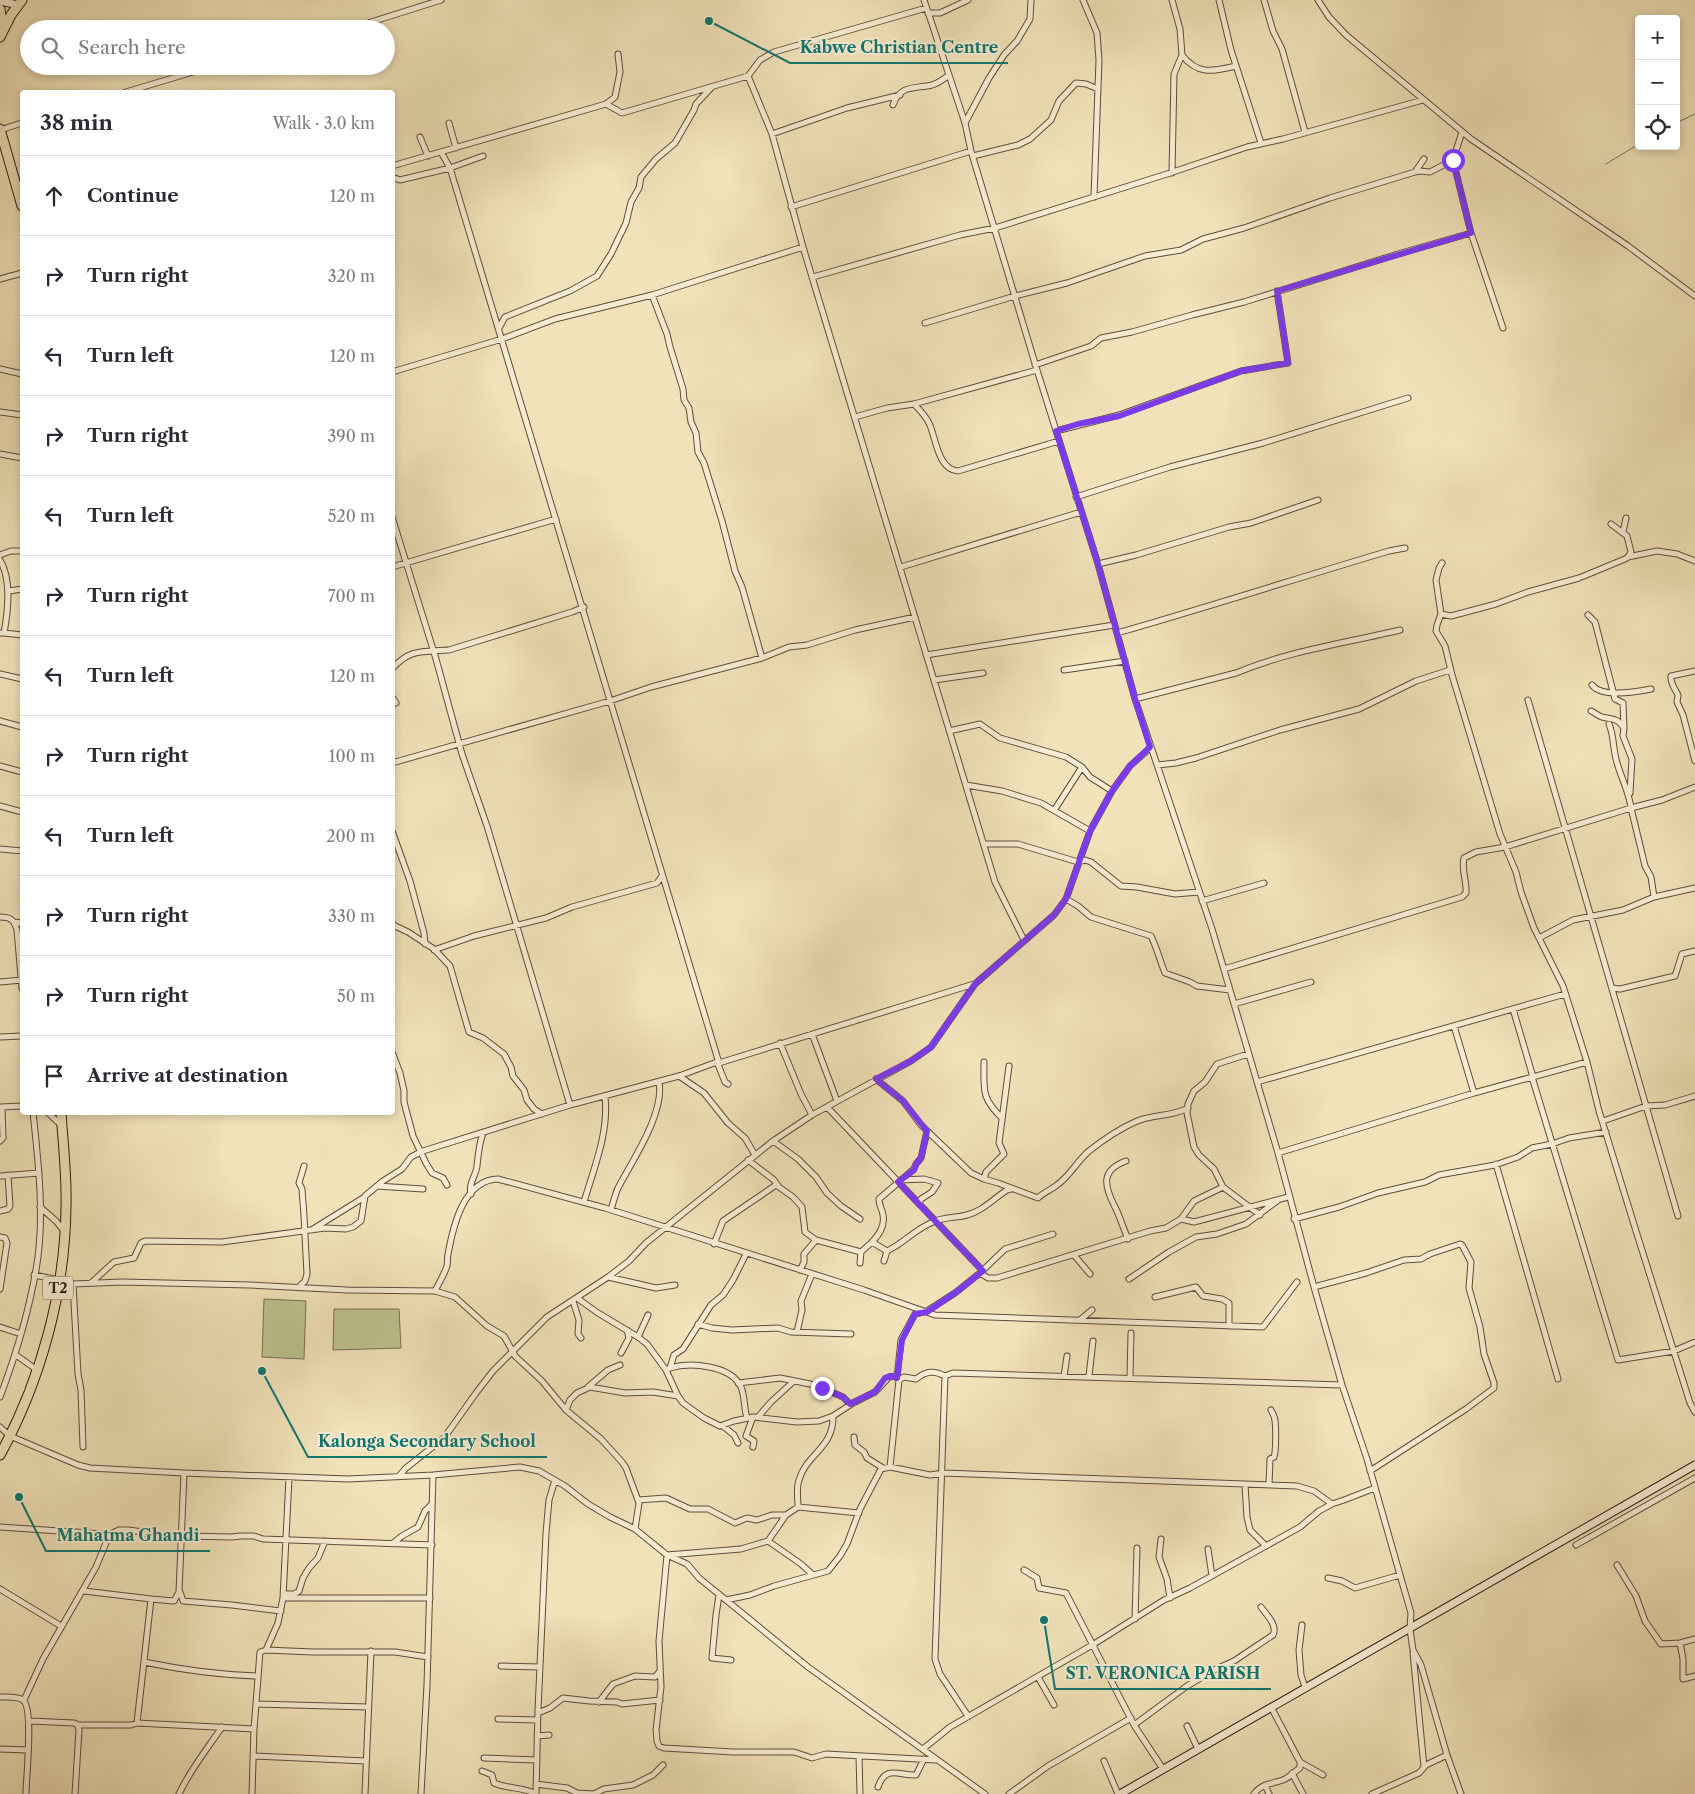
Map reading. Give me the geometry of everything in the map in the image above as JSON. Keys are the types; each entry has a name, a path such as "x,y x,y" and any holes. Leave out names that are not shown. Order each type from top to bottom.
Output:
{"highway":[{"path":"2,33 20,3"},
{"path":"0,9 2,33"},
{"path":"0,130 20,199"},
{"name":"T2","path":"0,1455 10,1436 37,1370 48,1336 63,1256 66,1187 61,1115"}],"street":[{"path":"0,0 20,3"},
{"path":"378,20 441,0"},
{"path":"924,0 965,123 972,153 1036,368 1098,564 1135,699 1224,969 1278,1152 1294,1219 1342,1385 1370,1471 1411,1613 1410,1629 1424,1767"},
{"path":"606,104 622,113 711,88 748,76 760,60 774,52 927,10 940,13 968,0"},
{"path":"965,123 988,78 1004,55 1017,41 1030,19 1031,0"},
{"path":"1083,0 1096,33 1099,60 1094,197"},
{"path":"1172,0 1180,29 1182,55 1174,74 1172,173"},
{"path":"1219,0 1231,50 1261,143"},
{"path":"1264,0 1273,31 1282,49 1305,132"},
{"path":"1318,0 1328,17 1340,30 1462,132 1628,246 1695,296"},
{"path":"395,165 606,104 615,97 620,72 618,54"},
{"path":"1182,55 1195,68 1218,70 1236,66"},
{"path":"133,90 183,75"},
{"path":"893,105 896,98 912,87 934,85 949,75"},
{"path":"748,76 772,134 791,207 999,892 1018,925 1024,940"},
{"path":"791,207 972,153 1018,145 1030,139 1052,120 1059,102 1076,84 1086,84 1098,89"},
{"path":"499,329 504,318 570,291 597,276 611,254 626,223 630,202 639,188 641,177 651,163 675,142 696,104 711,88"},
{"path":"772,134 847,108 900,95"},
{"path":"813,277 960,235 995,228 1261,143 1423,100"},
{"path":"449,123 456,148"},
{"path":"0,130 20,125"},
{"path":"1462,132 1453,160 1471,233 1503,328"},
{"path":"420,137 428,156"},
{"path":"441,152 450,168 584,607 661,879 666,884 718,1062 725,1082 728,1084"},
{"path":"395,178 400,180 450,168 483,156"},
{"path":"1415,172 1424,159"},
{"path":"925,323 1015,296 1068,284 1145,256 1181,250 1203,239 1244,228 1330,198 1415,172 1430,172 1453,160"},
{"path":"855,417 886,408 914,404 1036,368 1091,346 1101,338 1132,332 1277,291 1471,233"},
{"path":"395,371 502,339 555,320 652,295 803,247"},
{"path":"0,279 20,274"},
{"path":"1056,431 1078,424 1119,416 1241,371 1288,363 1277,291"},
{"path":"652,295 667,334 683,389 684,400 689,408 691,422 696,433 698,452 704,463 762,658"},
{"path":"0,369 20,374"},
{"path":"1076,497 1170,467 1255,446 1408,398"},
{"path":"914,404 930,425 935,446 944,462 954,471 1059,441"},
{"path":"0,412 20,415"},
{"path":"0,454 20,458"},
{"path":"1098,564 1136,555 1229,527 1252,523 1318,500"},
{"path":"901,567 1081,512"},
{"path":"1623,532 1626,518"},
{"path":"395,566 556,519"},
{"path":"1611,524 1627,536 1631,547 1628,557"},
{"path":"395,527 433,649 459,744 487,826 570,1105"},
{"path":"1117,633 1307,575 1405,548"},
{"path":"0,555 11,551 20,551"},
{"path":"1441,614 1451,616 1496,604 1534,590 1579,578 1628,557 1657,551 1677,554 1695,560"},
{"path":"0,560 7,578 9,591 2,633 20,634"},
{"path":"1442,563 1436,580 1441,614 1436,625 1436,631 1444,646 1500,834 1539,938 1563,986 1587,1062 1606,1132 1690,1403 1695,1412"},
{"path":"9,591 20,589"},
{"path":"395,666 404,657 412,653 433,649 449,650 584,607"},
{"path":"1588,615 1595,622 1615,699 1623,704 1623,736 1632,759 1630,771 1631,808 1645,866 1651,878 1654,897"},
{"path":"395,762 610,701 650,687 762,658 789,647 915,617"},
{"path":"926,655 1114,625"},
{"path":"1135,699 1211,680 1300,653 1400,630"},
{"path":"1064,670 1124,661"},
{"path":"1157,765 1196,758 1280,730 1359,709 1416,681 1450,670"},
{"path":"1695,671 1671,676 1670,678 1671,684 1678,695 1677,702 1683,715 1695,761"},
{"path":"934,680 983,673"},
{"path":"0,674 20,679"},
{"path":"1592,685 1599,691 1614,693 1651,689"},
{"path":"1528,700 1678,1216"},
{"path":"1591,711 1600,717 1618,721 1624,728"},
{"path":"0,721 20,726"},
{"path":"949,731 978,724 1000,738 1059,754 1082,767 1090,776 1112,791"},
{"path":"1610,724 1615,757 1630,799"},
{"path":"399,1476 406,1468 444,1438 476,1392 547,1317 629,1261 664,1227 773,1140 836,1101 911,1061 931,1047 975,984 1054,915 1066,899 1090,831 1112,791 1130,766 1150,747"},
{"path":"0,766 20,771"},
{"path":"1055,809 1082,767"},
{"path":"966,785 1002,791 1041,803 1055,809 1090,831"},
{"path":"1224,969 1462,897 1466,893 1462,866 1464,858 1476,852 1505,847 1662,800 1695,787"},
{"path":"0,806 20,811"},
{"path":"395,839 410,881 424,933 425,944"},
{"path":"984,844 1018,844 1078,862 1085,860 1097,865 1104,874 1122,886 1174,894 1199,892"},
{"path":"0,849 20,851"},
{"path":"434,950 474,936 546,918 661,879"},
{"path":"1202,901 1264,883"},
{"path":"1539,938 1573,920 1623,910 1654,897 1695,888"},
{"path":"1066,899 1091,917 1151,936 1165,973 1197,986 1230,990"},
{"path":"0,917 10,918 14,922 17,930 20,960"},
{"path":"14,922 20,923"},
{"path":"395,926 408,932 434,950 451,969 470,1032 483,1038 504,1054 510,1063 513,1076 524,1090 526,1100 534,1109 542,1114"},
{"path":"1612,988 1620,989 1675,976 1682,954 1695,950"},
{"path":"0,982 20,980"},
{"path":"1234,1004 1311,982"},
{"path":"311,1230 363,1198 376,1186 402,1169 411,1157 421,1152 570,1105 679,1076 718,1062 975,984"},
{"path":"1256,1082 1565,994"},
{"path":"1513,1009 1618,1360 1674,1350 1695,1342"},
{"path":"1454,1026 1474,1093"},
{"path":"812,1034 836,1101"},
{"path":"0,1037 20,1036"},
{"path":"780,1043 801,1094 812,1115"},
{"path":"1248,1054 1217,1064 1205,1082 1194,1091 1188,1108 1188,1119 1193,1135 1194,1147 1199,1155 1214,1170 1223,1187 1260,1215"},
{"path":"395,1060 404,1091 404,1102 411,1132 432,1172 442,1178 447,1185"},
{"path":"984,1062 985,1096 1002,1118"},
{"path":"1278,1152 1474,1093 1587,1062"},
{"path":"984,1179 986,1172 1004,1154 999,1143 1009,1066"},
{"path":"679,1076 704,1093 728,1123 746,1138 755,1155"},
{"path":"876,1079 903,1101 927,1131 971,1172 984,1179 1038,1198 1045,1191 1057,1185 1088,1152 1120,1130 1145,1118 1171,1114 1188,1108"},
{"path":"611,1210 617,1190 640,1151 652,1120 659,1098 659,1082"},
{"path":"584,1202 602,1140 606,1113 605,1096"},
{"path":"1603,1121 1646,1106 1665,1105 1695,1096"},
{"path":"0,1141 4,1138 1,1107 20,1106"},
{"path":"826,1107 899,1181 988,1278 996,1278 1150,1231 1166,1228 1181,1219 1194,1201 1223,1187"},
{"path":"0,1397 16,1355 38,1256 39,1173 33,1115"},
{"path":"50,1115 62,1125"},
{"path":"860,1263 861,1252 878,1236 883,1219 883,1212 879,1207 880,1198 914,1170 921,1158 927,1131"},
{"path":"1294,1219 1339,1207 1378,1193 1425,1182 1439,1176 1496,1164 1518,1157 1532,1148 1569,1138 1606,1132"},
{"path":"471,1194 470,1186 477,1164 476,1159 483,1133"},
{"path":"773,1140 798,1159 816,1177 827,1193 841,1206 860,1219"},
{"path":"748,1160 774,1180 778,1186 802,1207 805,1232 816,1240 861,1252"},
{"path":"1126,1160 1111,1168 1106,1182 1110,1198 1128,1239"},
{"path":"1496,1164 1558,1379"},
{"path":"298,1287 305,1281 306,1274 302,1189 299,1182 304,1166"},
{"path":"0,1176 39,1173"},
{"path":"0,1210 8,1209 10,1206 8,1175"},
{"path":"435,1291 447,1265 456,1219 471,1194 483,1182 498,1179 611,1210 944,1316 1263,1327 1266,1326 1296,1282"},
{"path":"899,1181 924,1179 938,1183 932,1192 921,1199 919,1204"},
{"path":"376,1186 423,1189"},
{"path":"714,1244 723,1221 774,1186 778,1186"},
{"path":"884,1262 887,1252 895,1248 916,1230 934,1220 967,1215 981,1210 1006,1190 1014,1189"},
{"path":"1181,1219 1194,1222 1288,1196"},
{"path":"91,1283 114,1262 136,1257 142,1242 222,1242 311,1230 353,1227 362,1218 363,1198"},
{"path":"1129,1278 1196,1237 1218,1234 1246,1224 1280,1199"},
{"path":"40,1207 56,1220 65,1232"},
{"path":"890,1467 902,1338 915,1314 927,1312 955,1293 982,1272 1009,1247 1053,1234"},
{"path":"0,1237 5,1238 7,1243 0,1289"},
{"path":"800,1270 804,1262 804,1254 816,1240"},
{"path":"872,1242 887,1252"},
{"path":"1314,1288 1404,1260 1421,1259 1460,1244 1470,1258 1470,1288 1480,1327 1484,1354 1494,1388 1466,1409 1370,1471"},
{"path":"668,1369 674,1355 683,1349 711,1305 728,1287 746,1254"},
{"path":"1074,1255 1090,1274"},
{"path":"797,1332 802,1310 801,1301 812,1274"},
{"path":"34,1276 58,1283 73,1284 122,1282 347,1290 435,1291 455,1297 487,1326 504,1336 519,1360 542,1381 566,1410 601,1439 622,1462 638,1500 638,1516 635,1529"},
{"path":"608,1277 656,1288 675,1285"},
{"path":"73,1284 83,1447"},
{"path":"1155,1296 1196,1287 1203,1296 1222,1299 1229,1303 1229,1326"},
{"path":"575,1299 647,1344 668,1369 678,1396 684,1403 704,1418 723,1426 737,1440 746,1436 753,1418 794,1382"},
{"path":"575,1299 578,1316 578,1334 581,1338"},
{"path":"1080,1321 1092,1310"},
{"path":"638,1337 648,1315"},
{"path":"698,1324 712,1328 732,1330 778,1328 797,1332 851,1334"},
{"path":"0,1327 21,1334"},
{"path":"621,1353 629,1338 627,1330"},
{"path":"1130,1377 1131,1333"},
{"path":"1089,1376 1093,1341"},
{"path":"16,1355 37,1370"},
{"path":"1064,1376 1067,1356"},
{"path":"668,1369 684,1365 722,1371 738,1383 753,1418"},
{"path":"566,1410 570,1400 577,1392 588,1387 608,1370 620,1366"},
{"path":"898,1379 904,1376 916,1379 927,1372 940,1373 945,1376"},
{"path":"945,1376 953,1373 1089,1376 1342,1385"},
{"path":"723,1426 734,1421 753,1418 806,1422 820,1421 833,1416 850,1404 875,1392 885,1378 892,1376 898,1379"},
{"path":"945,1376 935,1659 940,1674 968,1716"},
{"path":"738,1383 780,1378 810,1384 832,1392 843,1397 850,1404"},
{"path":"588,1387 624,1393 653,1392 678,1396"},
{"path":"1269,1485 1270,1459 1274,1457 1276,1451 1274,1439 1275,1420 1271,1410"},
{"path":"798,1507 800,1476 810,1460 829,1438 833,1416"},
{"path":"0,1427 10,1436 84,1467 289,1478 348,1479 433,1475 520,1467 539,1471 610,1518 635,1529 667,1555 687,1564 699,1578 808,1667 985,1794"},
{"path":"746,1436 754,1442 753,1447"},
{"path":"854,1437 855,1445 864,1452 867,1458 883,1468"},
{"path":"1104,1760 1119,1794 1695,1465"},
{"path":"726,1600 750,1595 812,1574 826,1573 840,1556 853,1530 870,1487 879,1471 883,1468 890,1467 930,1475 943,1473 1298,1486 1314,1491 1332,1504"},
{"path":"182,1601 180,1592 184,1473"},
{"path":"421,1794 428,1657 433,1475"},
{"path":"930,1475 942,1483"},
{"path":"266,1650 272,1639 281,1611 289,1478"},
{"path":"1576,1545 1695,1478"},
{"path":"536,1794 547,1510 555,1480"},
{"path":"1245,1485 1250,1530 1266,1546"},
{"path":"923,1749 942,1733 968,1716 1038,1677 1170,1598 1300,1527 1319,1511 1332,1504 1375,1488"},
{"path":"638,1500 666,1498 690,1509 708,1510 735,1523 744,1518 757,1520 772,1515 786,1515"},
{"path":"392,1544 418,1526 425,1511 432,1504"},
{"path":"667,1555 741,1549 768,1541 786,1515 798,1507 859,1513"},
{"path":"0,1527 104,1534 107,1536"},
{"path":"107,1536 113,1532 124,1530 142,1532 150,1536 172,1538 182,1536 247,1536 263,1539 432,1545"},
{"path":"24,1700 43,1658 84,1591 102,1553 108,1538 107,1536"},
{"path":"1161,1539 1159,1556 1167,1579 1170,1598"},
{"path":"282,1598 286,1594 294,1594 299,1591 303,1578 318,1558 325,1541"},
{"path":"768,1541 812,1574"},
{"path":"1135,1618 1137,1548"},
{"path":"1208,1549 1212,1576"},
{"path":"667,1555 659,1641 660,1700 656,1730 659,1746 664,1748 733,1752 794,1752 812,1758 826,1754 936,1760"},
{"path":"1617,1565 1636,1596 1645,1621 1661,1644 1680,1643 1695,1639"},
{"path":"1024,1570 1037,1578 1039,1588 1066,1593 1094,1644 1134,1725 1163,1769"},
{"path":"1328,1578 1342,1581 1355,1588 1400,1576"},
{"path":"0,1589 61,1626"},
{"path":"84,1591 281,1611"},
{"path":"174,1600 180,1592"},
{"path":"720,1595 712,1658 731,1660"},
{"path":"282,1598 430,1598"},
{"path":"137,1723 151,1599"},
{"path":"1134,1725 1187,1686 1248,1653 1273,1635 1275,1632 1274,1627 1262,1607"},
{"path":"1302,1625 1299,1650 1301,1675 1305,1688"},
{"path":"1680,1643 1683,1659 1683,1679 1695,1676"},
{"path":"252,1794 254,1729 260,1652 266,1650 313,1652 371,1651 428,1657"},
{"path":"1413,1650 1421,1665 1447,1755 1461,1794"},
{"path":"365,1794 371,1651"},
{"path":"144,1662 220,1675 258,1676"},
{"path":"501,1666 540,1667"},
{"path":"600,1702 613,1684 635,1676 654,1677 660,1671"},
{"path":"1038,1677 1054,1706"},
{"path":"0,1697 18,1698 24,1700 28,1705 30,1721 26,1794"},
{"path":"538,1714 563,1698 622,1704 660,1700"},
{"path":"256,1704 368,1707"},
{"path":"1254,1794 1258,1788 1284,1780 1300,1768 1300,1762 1271,1707"},
{"path":"1009,1794 1048,1766 1131,1718"},
{"path":"498,1719 538,1720"},
{"path":"30,1721 74,1724 78,1726 131,1725 137,1723 254,1729"},
{"path":"75,1794 78,1726"},
{"path":"1187,1726 1198,1749"},
{"path":"179,1794 184,1782 205,1749 214,1740 222,1727"},
{"path":"537,1736 549,1734"},
{"path":"0,1749 27,1750"},
{"path":"1372,1794 1419,1773 1424,1767 1447,1755"},
{"path":"253,1756 366,1761"},
{"path":"859,1756 860,1794"},
{"path":"484,1758 537,1760"},
{"path":"878,1787 881,1779 886,1774 897,1772 916,1775 924,1759"},
{"path":"1300,1762 1323,1775"},
{"path":"536,1784 567,1788 577,1793 594,1794 604,1789 632,1785 653,1775 663,1765"},
{"path":"482,1771 492,1775 494,1783 500,1786 531,1790 536,1794"},
{"path":"1292,1773 1303,1794"},
{"path":"1265,1785 1269,1794"}],"green space":[{"path":"264,1299 306,1301 304,1359 262,1357"},
{"path":"334,1309 399,1309 401,1348 333,1350"}],"waterway":[{"path":"1680,121 1695,114"},
{"path":"1606,164 1635,146"}],"place":[{"name":"Kabwe Christian Centre","path":"709,21"},
{"name":"Kalonga Secondary School","path":"262,1371"},
{"name":"Mahatma Ghandi","path":"19,1497"},
{"name":"ST. VERONICA PARISH","path":"1044,1620"}],"route":[{"path":"822,1388 843,1397 850,1404 875,1392 885,1378 895,1376 897,1378 902,1340 915,1314 927,1312 983,1271 898,1182 914,1170 921,1158 927,1131 903,1101 876,1079 911,1061 931,1047 975,984 1054,915 1066,899 1090,831 1112,791 1130,766 1150,747 1098,564 1056,431 1078,424 1119,416 1241,371 1288,363 1277,291 1471,233 1453,160"}]}
